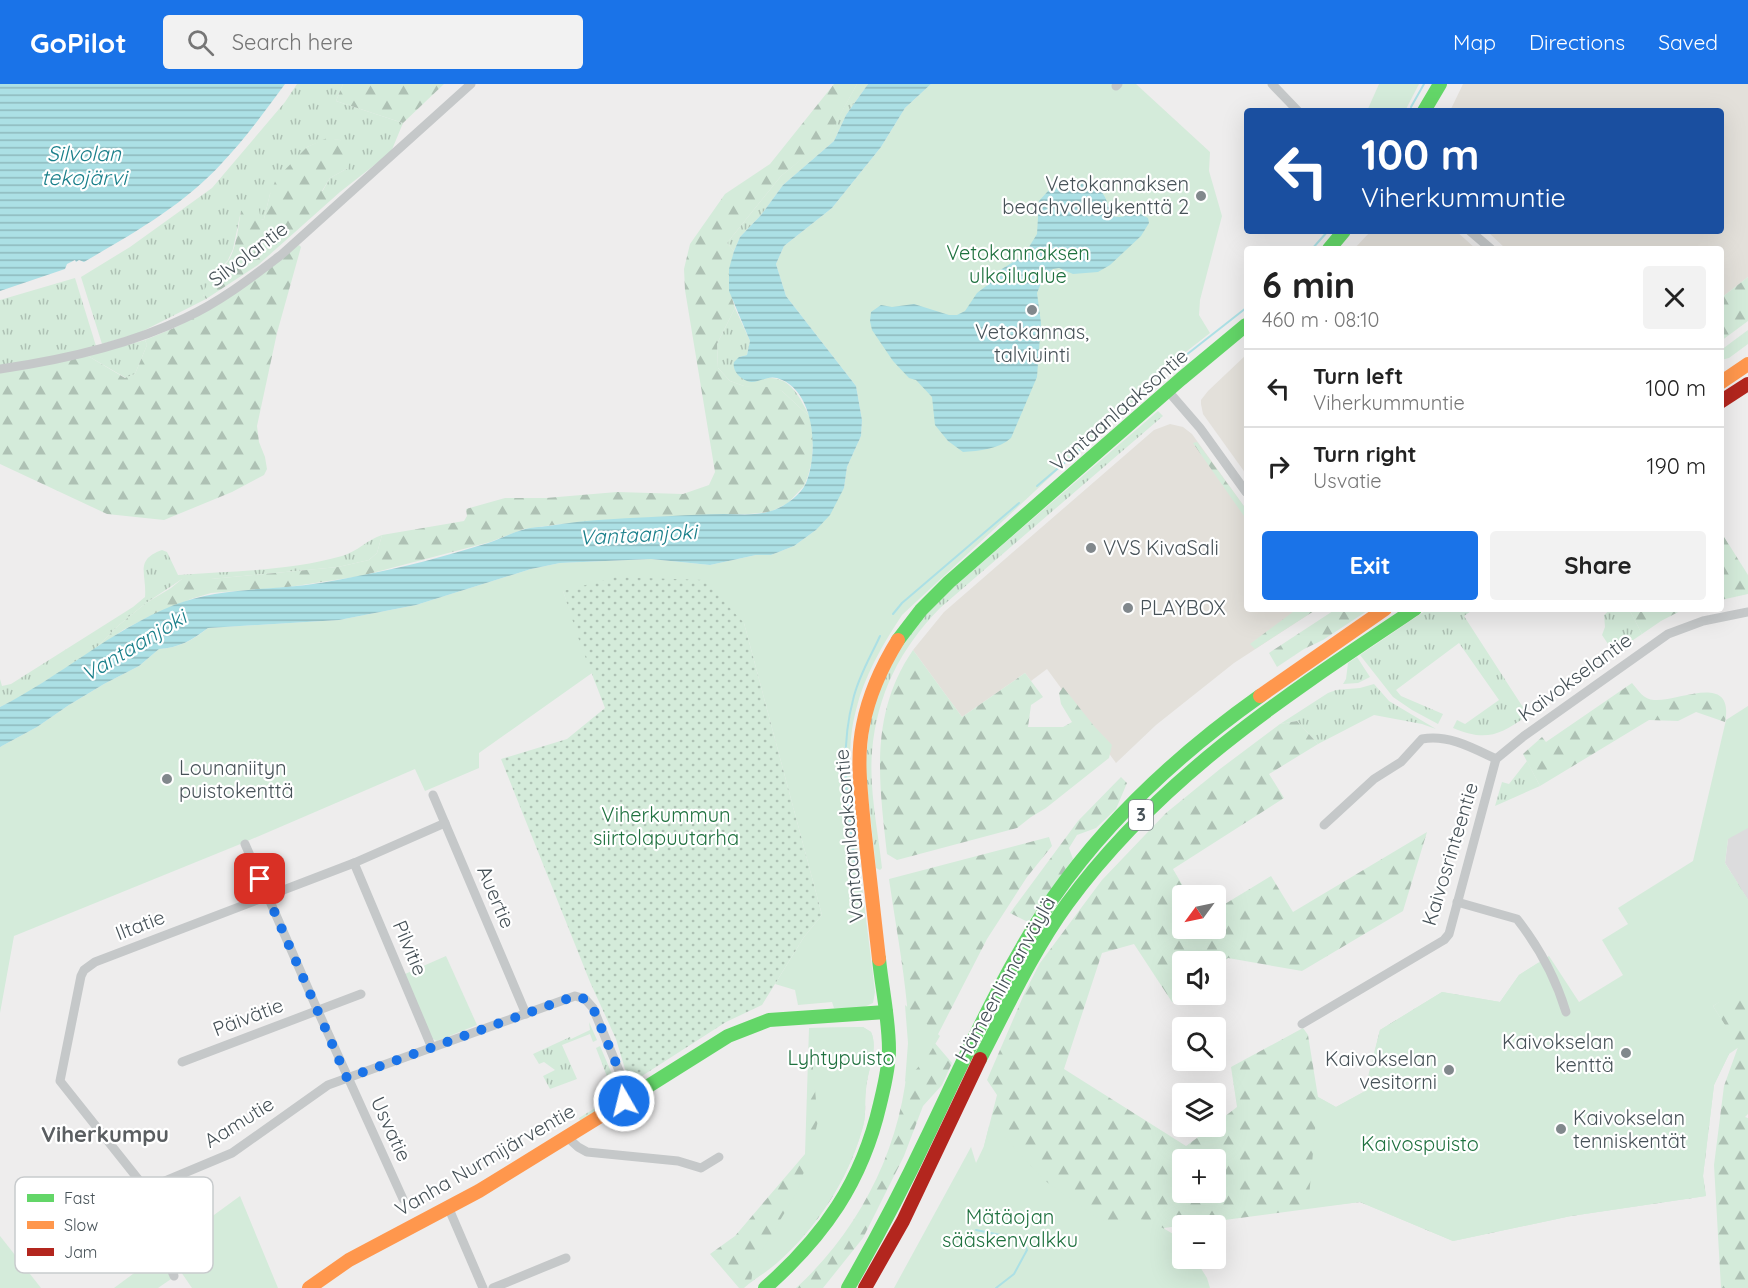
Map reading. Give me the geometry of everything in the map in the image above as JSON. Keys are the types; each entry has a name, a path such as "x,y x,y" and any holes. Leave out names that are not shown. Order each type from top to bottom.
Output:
{"main road":[{"path":"1426,108 1440,84"},
{"path":"1332,246 1342,234"},
{"name":"Vantaanlaaksontie","path":"765,1288 805,1253 831,1219 861,1168 873,1134 886,1075 889,1050 886,1012 870,880 859,751 865,712 882,666 915,615 934,596 1244,327"},
{"path":"1724,380 1748,364"},
{"path":"1724,399 1748,384"},
{"name":"Hämeenlinnanväylä","path":"848,1288 905,1186 989,1007 1053,898 1093,845 1150,783 1225,720 1275,683 1381,612"},
{"name":"Hämeenlinnanväylä","path":"865,1288 917,1194 958,1104 1031,964 1067,904 1107,854 1160,796 1196,763 1285,696 1411,612"},
{"name":"Vanha Nurmijärventie","path":"309,1288 365,1250 449,1209 728,1036 769,1020 886,1012"}],"street":[{"name":"Silvolantie","path":"0,369 99,349 139,338 212,304 281,255 471,84"},
{"path":"1272,84 1295,108"},
{"path":"1474,234 1488,246"},
{"path":"1168,391 1200,428 1244,489"},
{"name":"Kaivokselantie","path":"1496,759 1524,736 1668,634 1703,621 1748,612"},
{"path":"1324,825 1374,779 1401,762 1422,739 1445,739 1496,759"},
{"name":"Kaivosrinteentie","path":"1302,1024 1444,940 1449,934 1496,759"},
{"name":"Auertie","path":"433,795 526,1014"},
{"name":"Iltatie","path":"136,1177 60,1081 84,970 95,962 354,863 445,823"},
{"name":"Usvatie","path":"245,844 316,1009 403,1199"},
{"name":"Pilvitie","path":"354,863 432,1048"},
{"path":"1457,902 1517,919 1548,966 1566,1012"},
{"name":"Päivätie","path":"182,1062 316,1009 361,994"},
{"name":"Aamutie","path":"175,1177 232,1153 319,1090 575,996 585,999 596,1016 630,1097"},
{"path":"566,1136 578,1148 587,1152 678,1161 701,1168 719,1157"},
{"path":"449,1209 483,1288"},
{"path":"493,1288 566,1258"}],"shaded area":[{"path":"1463,84 1748,84 1748,277 1724,296 1724,246 1503,246 1490,234 1724,234 1724,108 1451,108"},
{"path":"1368,234 1459,234 1473,246 1357,246"},
{"path":"1244,357 1244,471 1203,414 1201,400"},
{"path":"1170,424 1183,427 1192,434 1244,506 1244,612 1312,612 1234,663 1156,725 1116,763 1047,669 1031,681 1025,673 962,717 913,650 944,612 1154,430"},
{"path":"1748,761 1748,900 1725,863 1728,839"}],"green space":[{"path":"297,84 343,84 336,101 403,123 391,152 340,192 322,192 330,178 348,168 340,140 327,139 307,147 270,194 264,219 261,220 241,211 233,249 228,260 214,275 203,295 206,299 139,333 102,344 81,277 130,247 212,188 285,102"},
{"path":"343,84 444,84 403,123 336,101"},
{"path":"834,84 857,84 827,139 781,176 727,243 734,251 730,279 735,308 717,344 718,368 730,381 744,386 770,387 782,391 810,417 813,438 812,460 808,476 804,486 788,503 770,512 658,517 524,529 490,542 361,576 289,587 211,593 150,616 123,630 93,651 119,625 146,603 182,579 211,579 338,567 369,560 377,553 382,535 464,521 467,516 466,509 505,498 546,498 617,492 683,494 709,485 715,472 685,290 684,269 690,244 725,194 770,164"},
{"path":"857,84 868,84 846,115 834,141 783,185 761,215 740,237 734,251 727,243 781,176 827,138"},
{"name":"Vetokannaksen ulkoilualue","path":"931,84 1136,84 1210,152 1209,171 1222,216 1200,300 1199,315 1210,333 1164,369 1150,388 1107,424 902,615 869,673 856,710 850,757 856,837 875,992 873,1003 857,1010 834,1008 832,1002 798,1005 795,990 775,984 804,937 822,915 744,623 563,591 592,673 479,753 479,768 425,791 415,769 238,845 14,936 0,1013 0,747 37,727 104,684 139,666 159,649 185,643 208,628 339,620 416,605 531,569 560,563 651,559 710,565 756,555 771,555 794,546 816,530 844,488 847,467 861,436 862,420 856,386 786,296 776,264 784,246 832,208 881,147 905,108"},
{"path":"1379,84 1419,84 1407,108 1368,108"},
{"path":"327,138 340,140 353,151 348,168 330,178 322,191 340,192 258,265 206,299 203,295 207,285 228,261 233,250 241,211 251,204 258,205 261,220 264,219 276,179 307,147"},
{"path":"299,245 301,247 277,333 257,426 267,469 264,475 232,492 164,520 107,514 0,464 0,373 88,356 125,378 135,374 147,345 145,340 207,311"},
{"path":"1748,277 1748,321 1724,339 1724,296"},
{"path":"75,278 96,346 49,358 0,366 0,300"},
{"path":"735,308 750,341 747,355 739,357 757,380 777,379 791,386 810,417 782,391 744,386 730,381 718,368 717,344"},
{"path":"1748,330 1748,344 1724,359 1724,348"},
{"path":"145,340 147,345 135,374 126,378 88,356"},
{"path":"1158,411 1163,416 940,608 902,656 879,711 872,752 873,795 882,868 880,870 876,868 865,768 870,720 876,697 899,647 928,609"},
{"path":"1197,442 1244,506 1244,516 1193,443"},
{"path":"382,535 377,553 369,560 338,567 211,579 182,579 146,603 119,625 93,651 0,707 0,679 2,686 11,684 133,607 145,597 145,563 153,554 162,550 167,552 178,575 281,568 342,556"},
{"path":"1724,537 1748,575 1748,594 1724,599"},
{"name":"Viherkummun siirtolapuutarha","path":"616,577 704,580 744,623 822,915 804,937 762,1005 726,1022 631,1083 616,1039 590,982 501,759 567,739 605,708 563,591"},
{"path":"1293,612 1312,612 1255,649 1250,644"},
{"path":"1331,612 1365,612 1277,667 1269,653"},
{"path":"1424,612 1470,612 1464,616 1528,715 1501,732 1492,734 1475,735 1453,728 1457,720 1465,724 1499,700 1459,643 1396,690 1401,696 1443,714 1438,724 1393,697 1360,655"},
{"path":"1608,612 1631,612 1642,634 1614,653 1602,635 1605,627 1604,615"},
{"path":"1631,612 1678,612 1661,621 1642,634"},
{"path":"913,650 962,717 1025,673 1043,697 1031,705 1028,727 1063,727 1072,722 1061,704 1059,693 1063,687 1112,745 1109,758 1017,828 897,860 887,854 880,749 889,699 899,674"},
{"path":"1357,657 1370,677 1358,683 1343,684 1348,663"},
{"path":"1632,683 1650,700 1713,693 1722,697 1726,706 1725,722 1696,712 1678,721 1649,720 1540,786 1523,754 1542,737 1546,742"},
{"path":"1374,684 1389,701 1436,729 1374,715 1318,744 1297,721 1280,724 1328,693"},
{"name":"Kaivospuisto","path":"1748,706 1748,828 1728,839 1725,863 1748,900 1748,985 1713,1006 1739,1047 1729,1054 1714,1085 1703,1176 1706,1196 1571,1216 1453,1241 1360,1202 1308,1208 1318,1097 1336,1107 1364,1092 1380,1030 1442,992 1500,1002 1519,975 1549,956 1579,1002 1623,975 1602,940 1628,924 1618,908 1693,861 1726,720"},
{"name":"Kaivospuisto","path":"1297,721 1318,744 1269,774 1284,798 1173,869 1182,885 1172,885 1172,939 1226,939 1226,903 1271,876 1293,912 1427,832 1403,911 1302,971 1226,959 1226,951 1172,951 1172,1002 1134,944 1102,953 1064,1069 1186,1146 1198,1137 1226,1137 1226,1116 1237,1107 1231,1067 1303,1028 1308,1035 1318,1097 1336,1107 1365,1091 1380,1030 1442,992 1500,1002 1519,975 1538,963 1558,1002 1729,1054 1714,1085 1703,1176 1706,1196 1571,1216 1453,1241 1360,1202 1226,1220 1226,1215 1172,1215 1172,1227 1164,1228 1172,1246 1172,1269 1182,1269 1191,1288 984,1146 997,1095 987,1080 1040,963 1102,880 1166,813 1280,724"},
{"path":"1527,761 1540,786 1495,806 1502,782 1509,784"},
{"path":"1121,777 1127,783 1116,809 1096,828 1077,835 1069,848 1073,859 1028,922 1010,913 1078,821"},
{"path":"1049,837 1052,846 1027,877 987,939 934,1042 952,1063 942,1085 923,1106 904,1156 863,1238 823,1288 796,1288 824,1260 848,1229 885,1159 897,1122 905,1084 909,1044 907,1005 889,879"},
{"path":"1732,874 1748,900 1748,1114 1745,1117 1748,1118 1748,1288 1721,1288 1714,1165 1724,1086 1738,1047 1713,1006 1719,1002 1710,884"},
{"path":"446,956 477,1025 437,1041 431,1038 405,974"},
{"path":"905,1005 940,1036 928,1056 905,1082 908,1043"},
{"path":"589,1022 597,1040 593,1042 590,1034 562,1045 577,1079 550,1089 543,1076 555,1070 544,1062 539,1064 533,1054 590,1030"},
{"name":"Lyhtypuisto","path":"863,1027 871,1032 874,1046 865,1094 864,1125 848,1167 829,1202 805,1235 773,1266 744,1288 739,1288 710,1254 735,1236 805,1154 809,1028"},
{"name":"Lyhtypuisto","path":"863,1027 871,1032 874,1046 865,1095 864,1120 854,1153 833,1196 819,1216 788,1252 751,1282 754,1264 797,1192 818,1121 809,1028"},
{"path":"600,1046 618,1088 619,1096 580,1121 579,1118 610,1099 613,1092 596,1048"},
{"name":"Mätäojan sääskenvalkku","path":"989,1126 1000,1132 1044,1180 1099,1219 1144,1220 1172,1233 1172,1269 1201,1269 1210,1288 894,1288 971,1147 976,1163 984,1146"},
{"path":"240,1196 278,1288 192,1288 182,1273 213,1273 213,1216"},
{"path":"0,1236 15,1255 15,1273 29,1273 41,1288 0,1288"},
{"path":"134,1273 168,1273 171,1279 158,1288 114,1288"}],"water":[{"name":"Silvolan tekojärvi","path":"0,84 285,84 230,154 207,178 174,205 84,262 75,260 67,264 65,269 0,291"},
{"name":"Vantaanjoki","path":"868,84 931,84 905,108 881,147 832,208 784,246 776,264 786,296 856,386 862,420 861,436 847,467 844,488 830,515 816,530 794,546 771,555 756,555 710,565 651,559 560,563 531,569 416,605 339,620 208,628 185,643 159,649 139,666 104,684 37,727 0,747 0,707 44,682 129,627 188,600 229,592 304,585 374,573 456,553 532,528 610,519 705,514 759,514 786,504 800,492 806,483 812,455 811,423 799,395 790,384 773,377 750,382 741,378 735,371 734,362 739,357 747,355 750,341 729,291 729,269 740,237 761,215 783,185 834,141 846,115"},
{"path":"1081,180 1090,190 1100,190 1114,216 1126,216 1137,212 1148,218 1149,223 1141,236 1110,265 1098,272 1073,274 1059,268 1053,269 1044,276 1037,293 1041,323 1037,377 1011,438 995,447 963,452 948,441 935,425 932,397 893,361 872,330 871,312 881,305 892,307 914,304 949,315 957,315 965,311 977,293 990,283 997,272 1021,257 1029,247 1037,234 1039,201 1048,191"}],"waterway":[{"path":"1411,107 1424,84"},
{"path":"1315,246 1325,234"},
{"path":"1176,363 1244,310"},
{"path":"1037,486 1102,431"},
{"path":"893,614 902,603 1019,503"},
{"path":"856,871 846,786 846,742 855,691 880,636"},
{"path":"976,1230 1024,1242 1027,1250 1014,1274 996,1288"}],"traffic: fast":[{"path":"1426,108 1440,84"},
{"path":"1332,246 1342,234"},
{"path":"898,640 921,610 949,582 1244,327"},
{"path":"980,1059 1043,940 1067,904 1103,858 1142,816 1228,741 1319,674 1411,612"},
{"path":"848,1288 908,1177 1001,986 1053,898 1098,841 1148,788 1202,740 1260,696"},
{"path":"765,1288 823,1227 838,1206 863,1158 880,1104 889,1057 888,1027 879,959"},
{"path":"607,1112 728,1036 769,1020 886,1012"}],"traffic: slow":[{"path":"1724,380 1748,364"},
{"path":"1260,696 1381,612"},
{"path":"879,959 862,801 860,750 863,725 872,691 898,640"},
{"path":"309,1288 349,1260 479,1191 607,1112"}],"traffic: jam":[{"path":"1724,399 1748,384"},
{"path":"865,1288 903,1221 980,1059"}],"place":[{"name":"Vetokannaksen beachvolleykenttä 2","path":"1201,196"},
{"name":"Vetokannas, talviuinti","path":"1032,310"},
{"name":"VVS KivaSali","path":"1091,548"},
{"name":"PLAYBOX","path":"1128,608"},
{"name":"Lounaniityn puistokenttä","path":"167,779"},
{"name":"Kaivokselan kenttä","path":"1626,1053"},
{"name":"Kaivokselan vesitorni","path":"1449,1070"},
{"name":"Kaivokselan tenniskentät","path":"1561,1129"}],"district":[{"name":"Viherkumpu","path":"105,1134"}],"route":[{"path":"260,879 347,1078 575,996 585,999 593,1008 630,1097 624,1101"}]}
